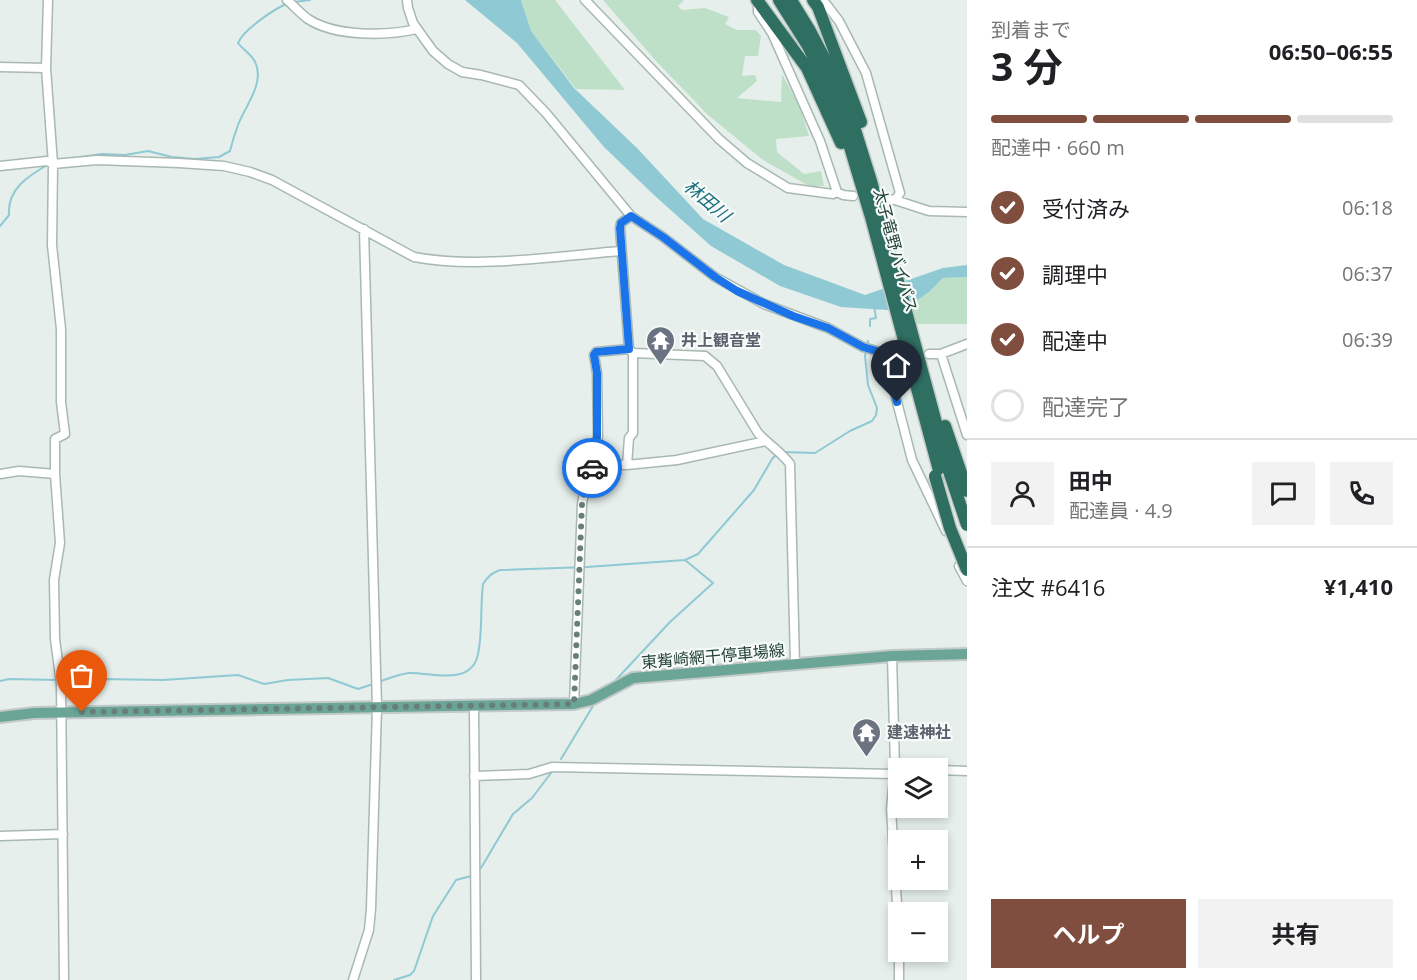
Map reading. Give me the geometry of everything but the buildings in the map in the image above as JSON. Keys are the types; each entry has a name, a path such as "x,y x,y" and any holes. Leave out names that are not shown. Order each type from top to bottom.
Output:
{"highway":[{"path":"813,0 818,7 853,97 866,139 871,181"},
{"path":"758,1 807,68 876,218"},
{"name":"太子竜野バイパス","path":"783,1 810,31 836,80 851,117 871,181 876,218"},
{"name":"太子竜野バイパス","path":"783,1 838,107 876,218 907,333 924,417 950,472 967,525"},
{"name":"太子竜野バイパス","path":"907,333 923,354 967,553"},
{"path":"950,472 967,491"},
{"path":"950,472 950,528 967,570"}],"main road":[{"name":"東觜崎網干停車場線","path":"0,717 61,712 574,704 591,700 633,678 892,656 967,654"}],"street":[{"path":"48,0 46,68 53,164 52,245 61,329 61,402 65,434 55,439 60,543 54,580 55,639 61,684 64,980"},
{"path":"287,0 309,19 347,32 398,33 417,29"},
{"path":"407,0 417,29 433,51 462,72 519,85 546,113 631,216 696,263 737,291 793,316 828,328 867,348 887,354 899,354"},
{"path":"585,0 711,131 747,163 788,188 832,194 837,192"},
{"path":"822,0 839,21 866,74 900,193 891,199 929,211 967,212"},
{"path":"758,1 758,12 772,33 820,141 837,192 853,196"},
{"path":"0,67 46,68"},
{"path":"0,166 47,161 53,164 110,160 224,166 272,180 414,257 436,261 493,261 621,251"},
{"path":"627,465 629,438 633,433 631,351 621,251 621,223 631,216"},
{"path":"353,980 369,930 371,909 377,707 364,230"},
{"path":"923,354 940,354 967,344"},
{"path":"574,704 582,504 586,482 593,464 597,437 597,373 594,355 596,352 631,351 705,356 717,366 765,441 780,452 790,464 795,663"},
{"path":"887,354 888,367 912,460 967,582"},
{"path":"940,354 967,435"},
{"path":"593,464 627,465 677,460 765,441"},
{"path":"0,474 19,471 55,474"},
{"path":"925,486 950,472"},
{"path":"941,520 967,512"},
{"path":"892,656 896,758"},
{"path":"474,705 476,980"},
{"path":"474,776 529,774 552,767 888,770"},
{"path":"948,770 967,771"},
{"path":"892,818 897,902"},
{"path":"0,836 63,834"},
{"path":"899,962 899,980"}],"green space":[{"path":"521,0 555,0 625,90 576,89 531,31"},
{"path":"603,0 684,0 678,6 682,10 705,8 729,17 725,24 737,30 756,30 761,36 758,56 745,56 742,76 755,75 757,81 737,98 781,102 782,74 800,107 809,136 776,139 777,152 804,174 821,171 824,186 809,186 763,160 708,115 657,62"},
{"path":"967,277 967,324 906,324 902,311 929,292 943,278"}],"water":[{"path":"465,0 521,0 531,31 574,88 637,148 703,219 784,265 865,295 943,268 967,265 967,277 943,278 929,292 902,311 841,307 780,286 711,246 655,196 604,147 517,43"}],"waterway":[{"path":"294,2 310,0"},
{"path":"81,157 102,154 125,155 148,151 172,157 195,159 219,157 230,151 238,125 258,80 255,61 238,43 252,27 286,4"},
{"path":"0,226 9,215 11,198 20,184 49,164"},
{"path":"870,326 870,319 876,318 874,306"},
{"path":"782,452 815,453 850,431 872,421 877,408 868,385 865,356 868,341"},
{"path":"378,682 409,673 457,675 472,667 477,658 480,641 483,584 490,575 500,570 685,560 698,554 754,490 777,454"},
{"path":"613,683 670,622 713,583 685,560"},
{"path":"62,682 76,688 100,679 163,680 238,675 264,684 328,678 358,689 373,684"},
{"path":"0,681 9,679 57,680"},
{"path":"561,759 593,706"},
{"path":"481,868 513,814 532,798 551,773"},
{"path":"394,980 410,975 414,971 433,916 456,880 471,876"}],"way so far":[{"path":"82,712 574,704 582,504 586,482 592,468"}],"place":[{"name":"井上観音堂","path":"660,366"},
{"name":"建速神社","path":"866,758"}],"route":[{"path":"592,468 597,437 597,373 594,355 596,352 629,349 620,228 621,223 631,216 737,291 793,316 828,328 863,347 887,354 897,402"}],"water label":[{"name":"林田川","path":"707,201"}]}
